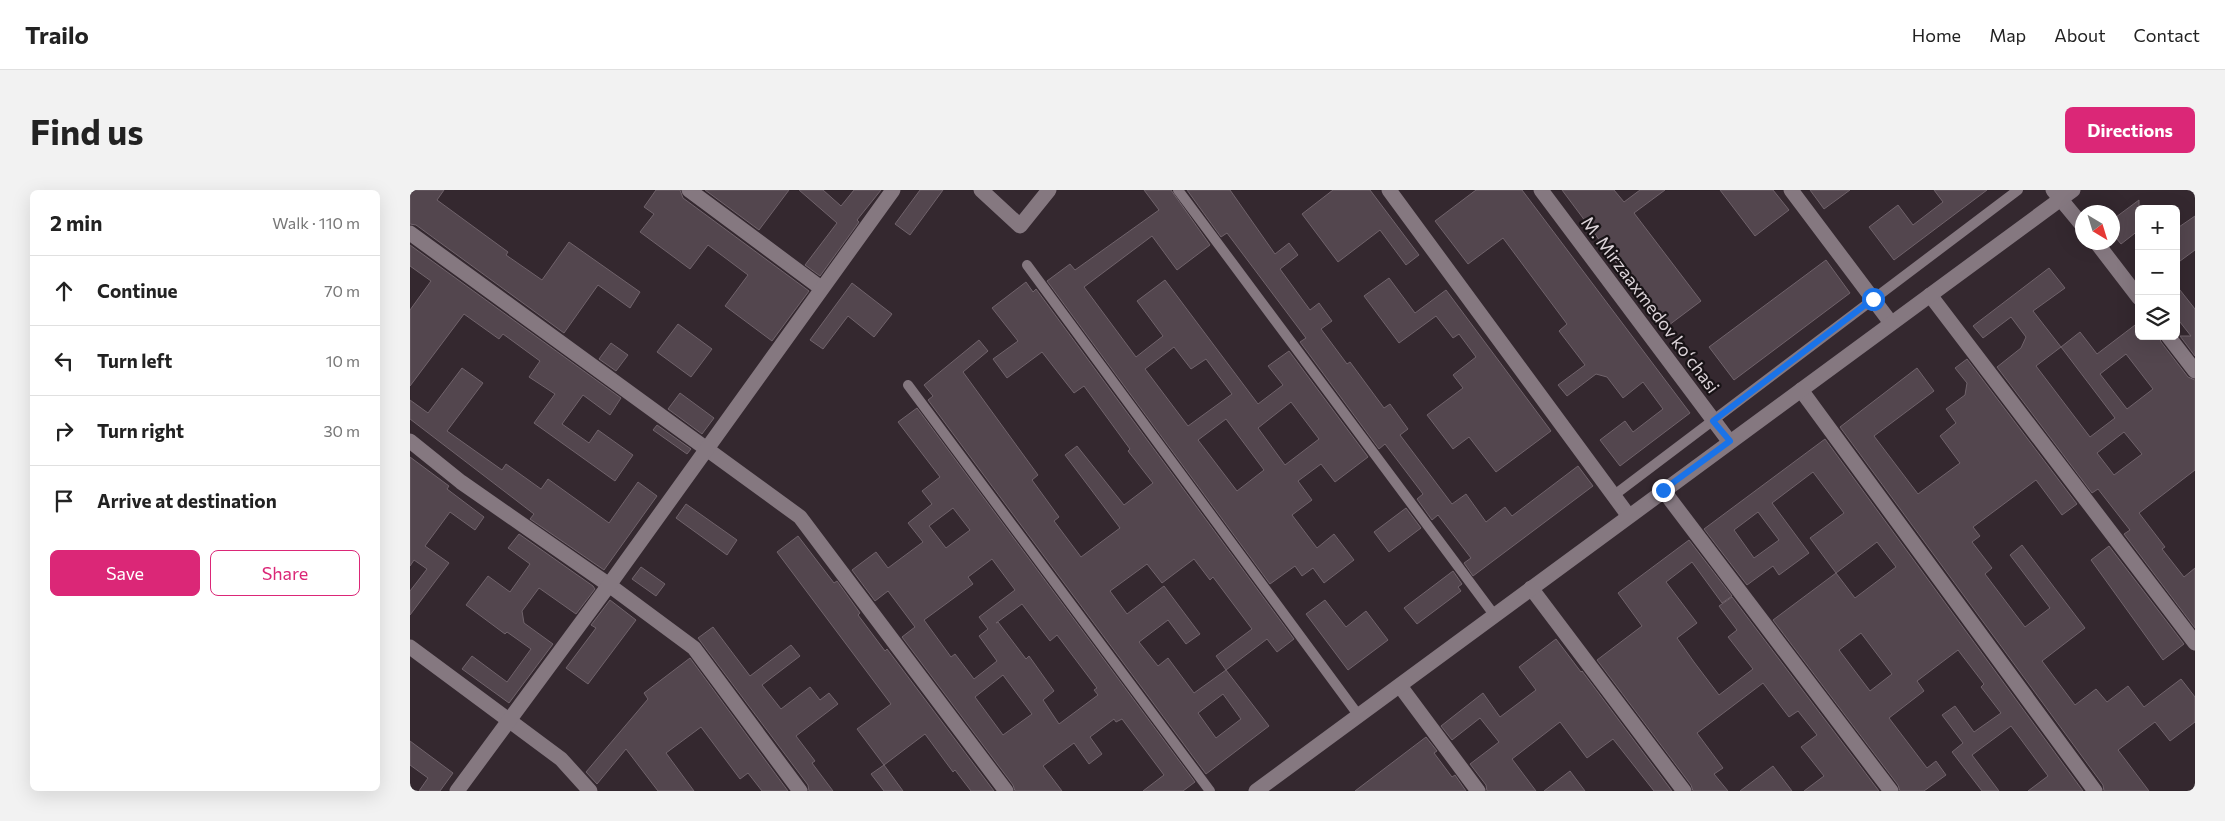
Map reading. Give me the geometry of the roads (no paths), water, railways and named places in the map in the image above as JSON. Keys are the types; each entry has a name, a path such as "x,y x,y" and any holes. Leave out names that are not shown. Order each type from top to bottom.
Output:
{"street":[{"path":"689,190 821,288"},
{"path":"457,791 609,585 893,190"},
{"path":"981,190 1020,226 1049,190"},
{"path":"1389,190 1628,515"},
{"name":"M. Mirzaaxmedov koʻchasi","path":"1541,190 1713,421 1730,441"},
{"path":"1791,190 1891,323"},
{"path":"1263,789 1628,515 1930,295 2062,193 2075,214"},
{"path":"410,233 707,448 800,518 1006,791"},
{"path":"2102,250 2137,295"},
{"path":"1930,295 2195,643"},
{"path":"2171,340 2195,371"},
{"path":"1801,390 2095,791"},
{"path":"410,441 461,482 609,585 694,648 800,791"},
{"path":"1663,490 1891,791"},
{"path":"1531,588 1684,791"},
{"path":"410,647 561,759 590,791"},
{"path":"1400,686 1478,791"}],"lane":[{"path":"1178,190 1494,616"},
{"path":"1613,496 2018,190"},
{"path":"1027,266 1359,716"},
{"path":"908,385 1210,791"}]}
